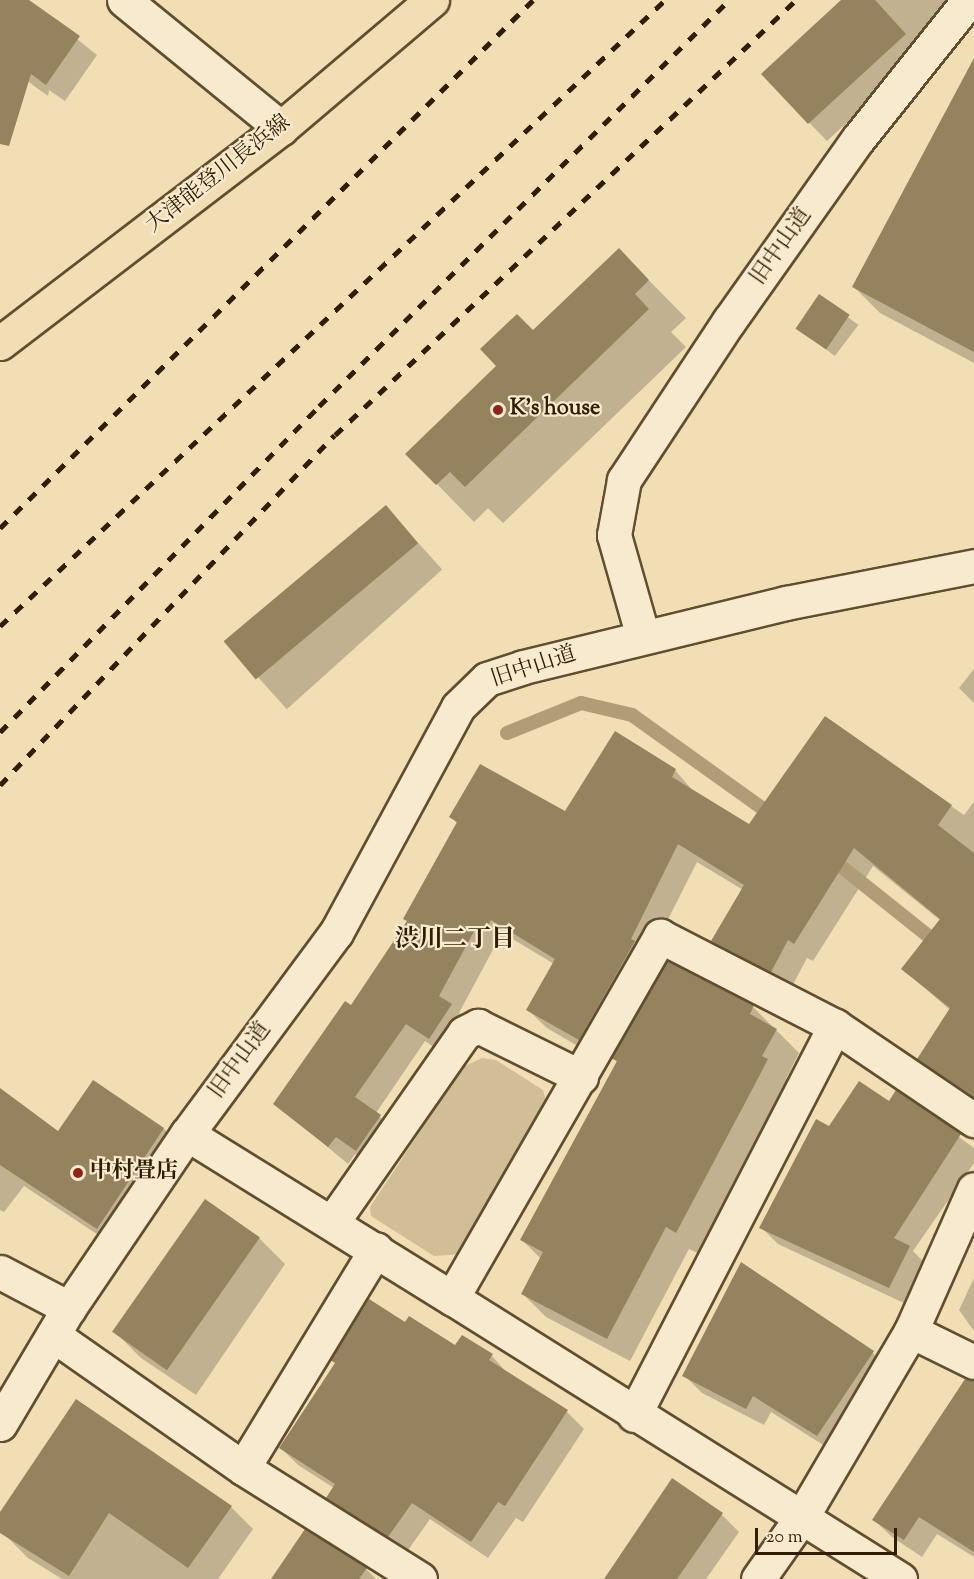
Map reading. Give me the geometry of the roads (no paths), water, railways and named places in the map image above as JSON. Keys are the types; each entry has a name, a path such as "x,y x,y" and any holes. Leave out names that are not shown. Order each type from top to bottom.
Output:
{"main road":[{"name":"大津能登川長浜線","path":"0,343 281,128 432,0"}],"street":[{"path":"124,0 281,128"},
{"name":"旧中山道","path":"0,1424 61,1321 187,1134 336,933 458,707 487,680 643,637 614,536 624,480 729,321 858,139 969,0"},
{"path":"643,637 974,566"},
{"path":"452,1298 660,936 835,1026 974,1120"},
{"path":"333,1221 464,1033 478,1026 581,1077"},
{"path":"634,1415 835,1026"},
{"path":"187,1134 333,1221 634,1415 803,1515 900,1579"},
{"path":"758,1579 803,1515 911,1331 974,1189"},
{"path":"243,1468 376,1249"},
{"path":"0,1272 243,1468 420,1579"},
{"path":"911,1331 974,1362"}],"waterway":[{"path":"507,733 581,703 632,715 776,818"},
{"path":"828,856 942,947"}],"railway":[{"path":"0,528 533,0"},
{"path":"0,626 665,0"},
{"path":"0,732 319,406 729,0"},
{"path":"0,785 335,435 796,0"}],"place":[{"name":"K's house","path":"498,410"},
{"name":"中村畳店","path":"78,1173"}],"district":[{"name":"渋川二丁目","path":"455,941"}]}
